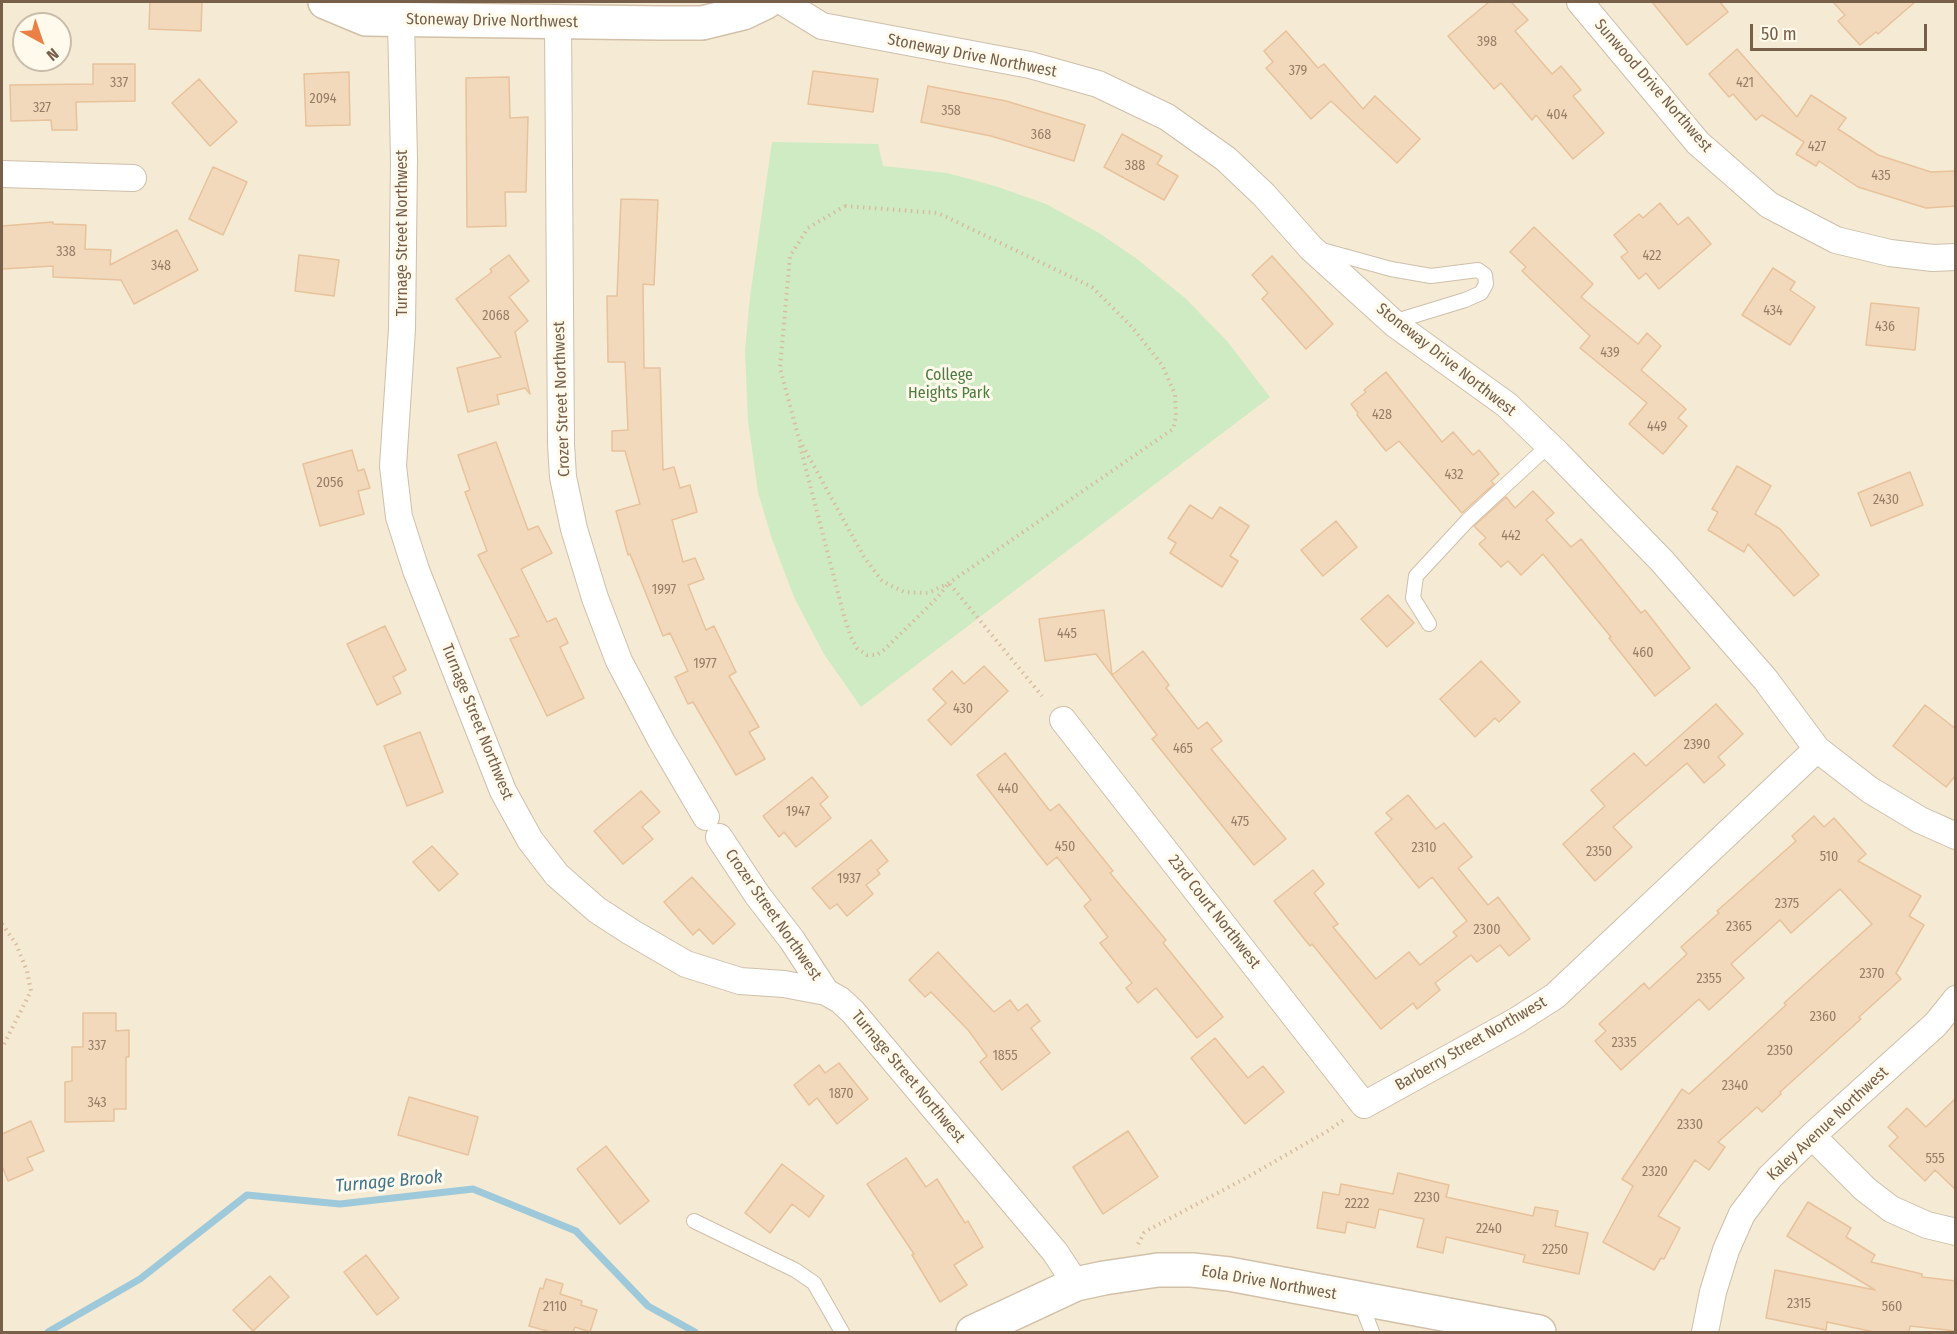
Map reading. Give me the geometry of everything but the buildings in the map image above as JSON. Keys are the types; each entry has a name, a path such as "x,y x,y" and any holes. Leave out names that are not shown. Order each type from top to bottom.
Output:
{"main road":[{"name":"Stoneway Drive Northwest","path":"325,2 366,19 574,15 702,22 743,13 766,2"},
{"name":"Eola Drive Northwest","path":"973,1332 1076,1284 1158,1270 1192,1270 1229,1274 1539,1332"}],"street":[{"name":"Stoneway Drive Northwest","path":"783,2 822,26 1030,65 1098,84 1167,117 1226,159 1264,195 1311,248 1393,322 1507,405 1549,445 1662,561 1765,679 1817,749 1870,790 1920,820 1956,836"},
{"name":"Sunwood Drive Northwest","path":"1580,2 1698,143 1769,205 1836,240 1890,253 1933,258 1956,257"},
{"name":"Crozer Street Northwest","path":"574,15 561,444 563,477 574,529 595,598 619,661 662,742 712,827 826,992"},
{"name":"Turnage Street Northwest","path":"401,20 404,160 402,329 393,466 399,517 416,570 503,792 530,840 557,874 597,910 631,932 687,964 740,981 784,984 826,992 854,1012 1055,1252 1076,1284"},
{"path":"2,174 133,178"},
{"name":"23rd Court Northwest","path":"1063,720 1364,1105"},
{"name":"Barberry Street Northwest","path":"1364,1105 1516,1021 1555,996 1817,749"},
{"name":"Kaley Avenue Northwest","path":"1705,1332 1713,1292 1726,1250 1742,1214 1770,1177 1936,1024 1956,999"},
{"path":"1812,1136 1865,1189 1891,1209 1927,1225 1956,1232"}],"lane":[{"path":"1311,248 1391,269 1431,276 1478,270 1485,275 1486,284 1481,292 1465,300 1393,322"},
{"path":"1429,624 1413,598 1416,576 1468,520 1549,445"},
{"path":"694,1221 795,1270 814,1283 842,1332"},
{"path":"1360,1299 1372,1332"}],"path":[{"path":"799,439 864,557 882,581 904,591 928,593 949,583 1173,429 1176,417 1175,394 1162,366 1132,327 1092,287 938,213 845,206 808,228 790,256 780,368 844,616 857,648 867,655 877,655 936,599 949,583"},
{"path":"949,583 1042,696"},
{"path":"2,924 16,944 27,971 31,991 2,1048"},
{"path":"1128,1274 1140,1239 1148,1230 1326,1132 1364,1105"}],"shaded area":[{"path":"2,2 1955,2 1955,1332 2,1332"}],"green space":[{"name":"College Heights Park","path":"772,142 878,144 883,166 947,173 995,186 1046,204 1099,233 1137,259 1185,298 1226,340 1270,397 861,707 824,654 794,597 772,539 758,492 748,420 745,351 750,297"}],"waterway":[{"name":"Turnage Brook","path":"48,1332 140,1279 247,1195 340,1204 473,1189 576,1231 648,1306 695,1332"}]}
